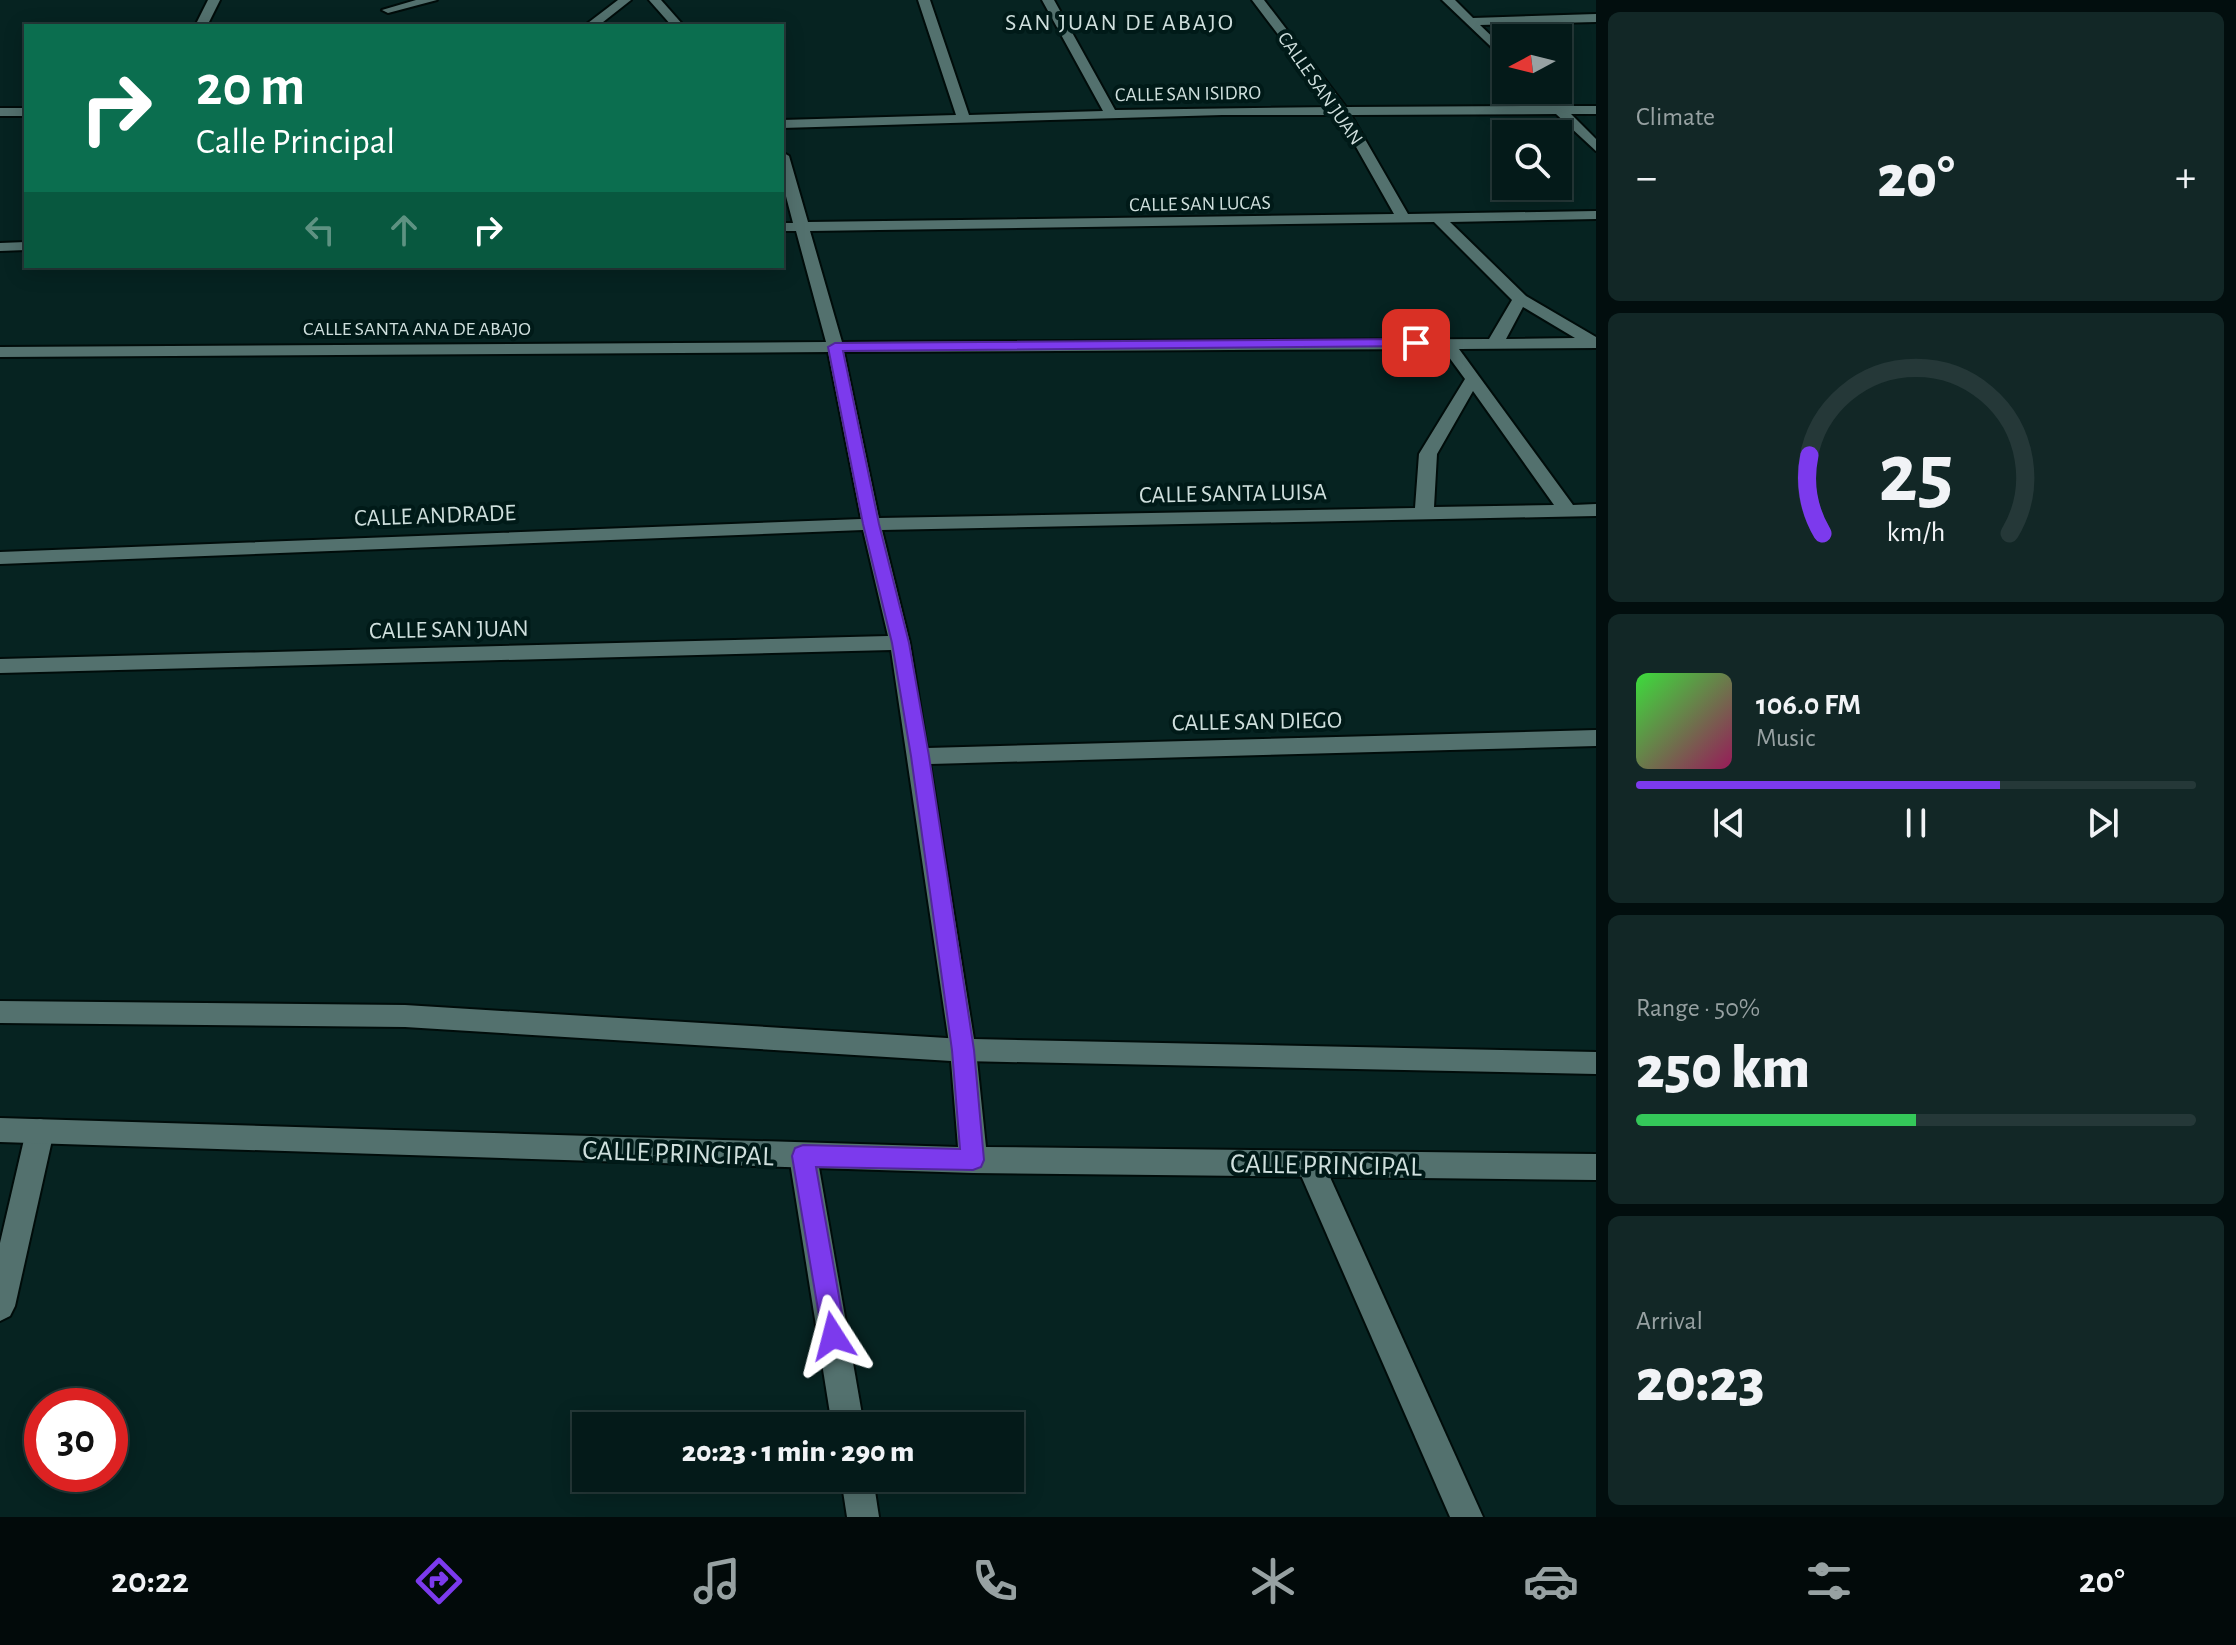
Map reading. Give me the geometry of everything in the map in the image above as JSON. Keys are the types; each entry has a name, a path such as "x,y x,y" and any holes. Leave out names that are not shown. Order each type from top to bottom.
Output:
{"street":[{"path":"202,24 214,0"},
{"path":"389,5 431,0"},
{"path":"593,24 625,0"},
{"path":"655,0 676,24"},
{"path":"924,0 964,119"},
{"path":"1048,0 1111,114"},
{"name":"CALLE SAN JUAN","path":"1258,0 1341,109 1404,219"},
{"path":"1448,0 1492,43"},
{"path":"1471,22 1596,18"},
{"path":"1555,104 1596,147"},
{"name":"CALLE SAN ISIDRO","path":"784,124 1341,109 1596,110"},
{"path":"0,112 24,112"},
{"path":"784,162 835,347 871,524 900,643 920,756 963,1050 973,1160"},
{"name":"CALLE SAN LUCAS","path":"784,227 1596,215"},
{"path":"1438,218 1520,299 1595,343"},
{"path":"0,247 24,246"},
{"path":"1495,343 1520,299"},
{"path":"1447,343 1568,511"},
{"name":"CALLE SANTA ANA DE ABAJO","path":"0,352 1595,343"},
{"path":"1424,513 1428,454 1473,379"},
{"name":"CALLE SANTA LUISA","path":"871,524 1596,510"},
{"name":"CALLE ANDRADE","path":"0,558 871,524"},
{"name":"CALLE SAN JUAN","path":"0,666 900,643"},
{"name":"CALLE SAN DIEGO","path":"920,756 1596,738"},
{"path":"0,1012 405,1016 963,1050 1596,1063"},
{"name":"CALLE PRINCIPAL","path":"0,1130 973,1160 1596,1167"},
{"path":"0,1306 40,1131"},
{"path":"803,1156 846,1412"},
{"path":"1310,1164 1467,1517"},
{"path":"859,1492 863,1517"}],"district":[{"name":"SAN JUAN DE ABAJO","path":"1120,22"}],"route":[{"path":"833,1336 803,1156 973,1160 963,1050 920,756 900,643 871,524 835,347 1416,343"}]}
